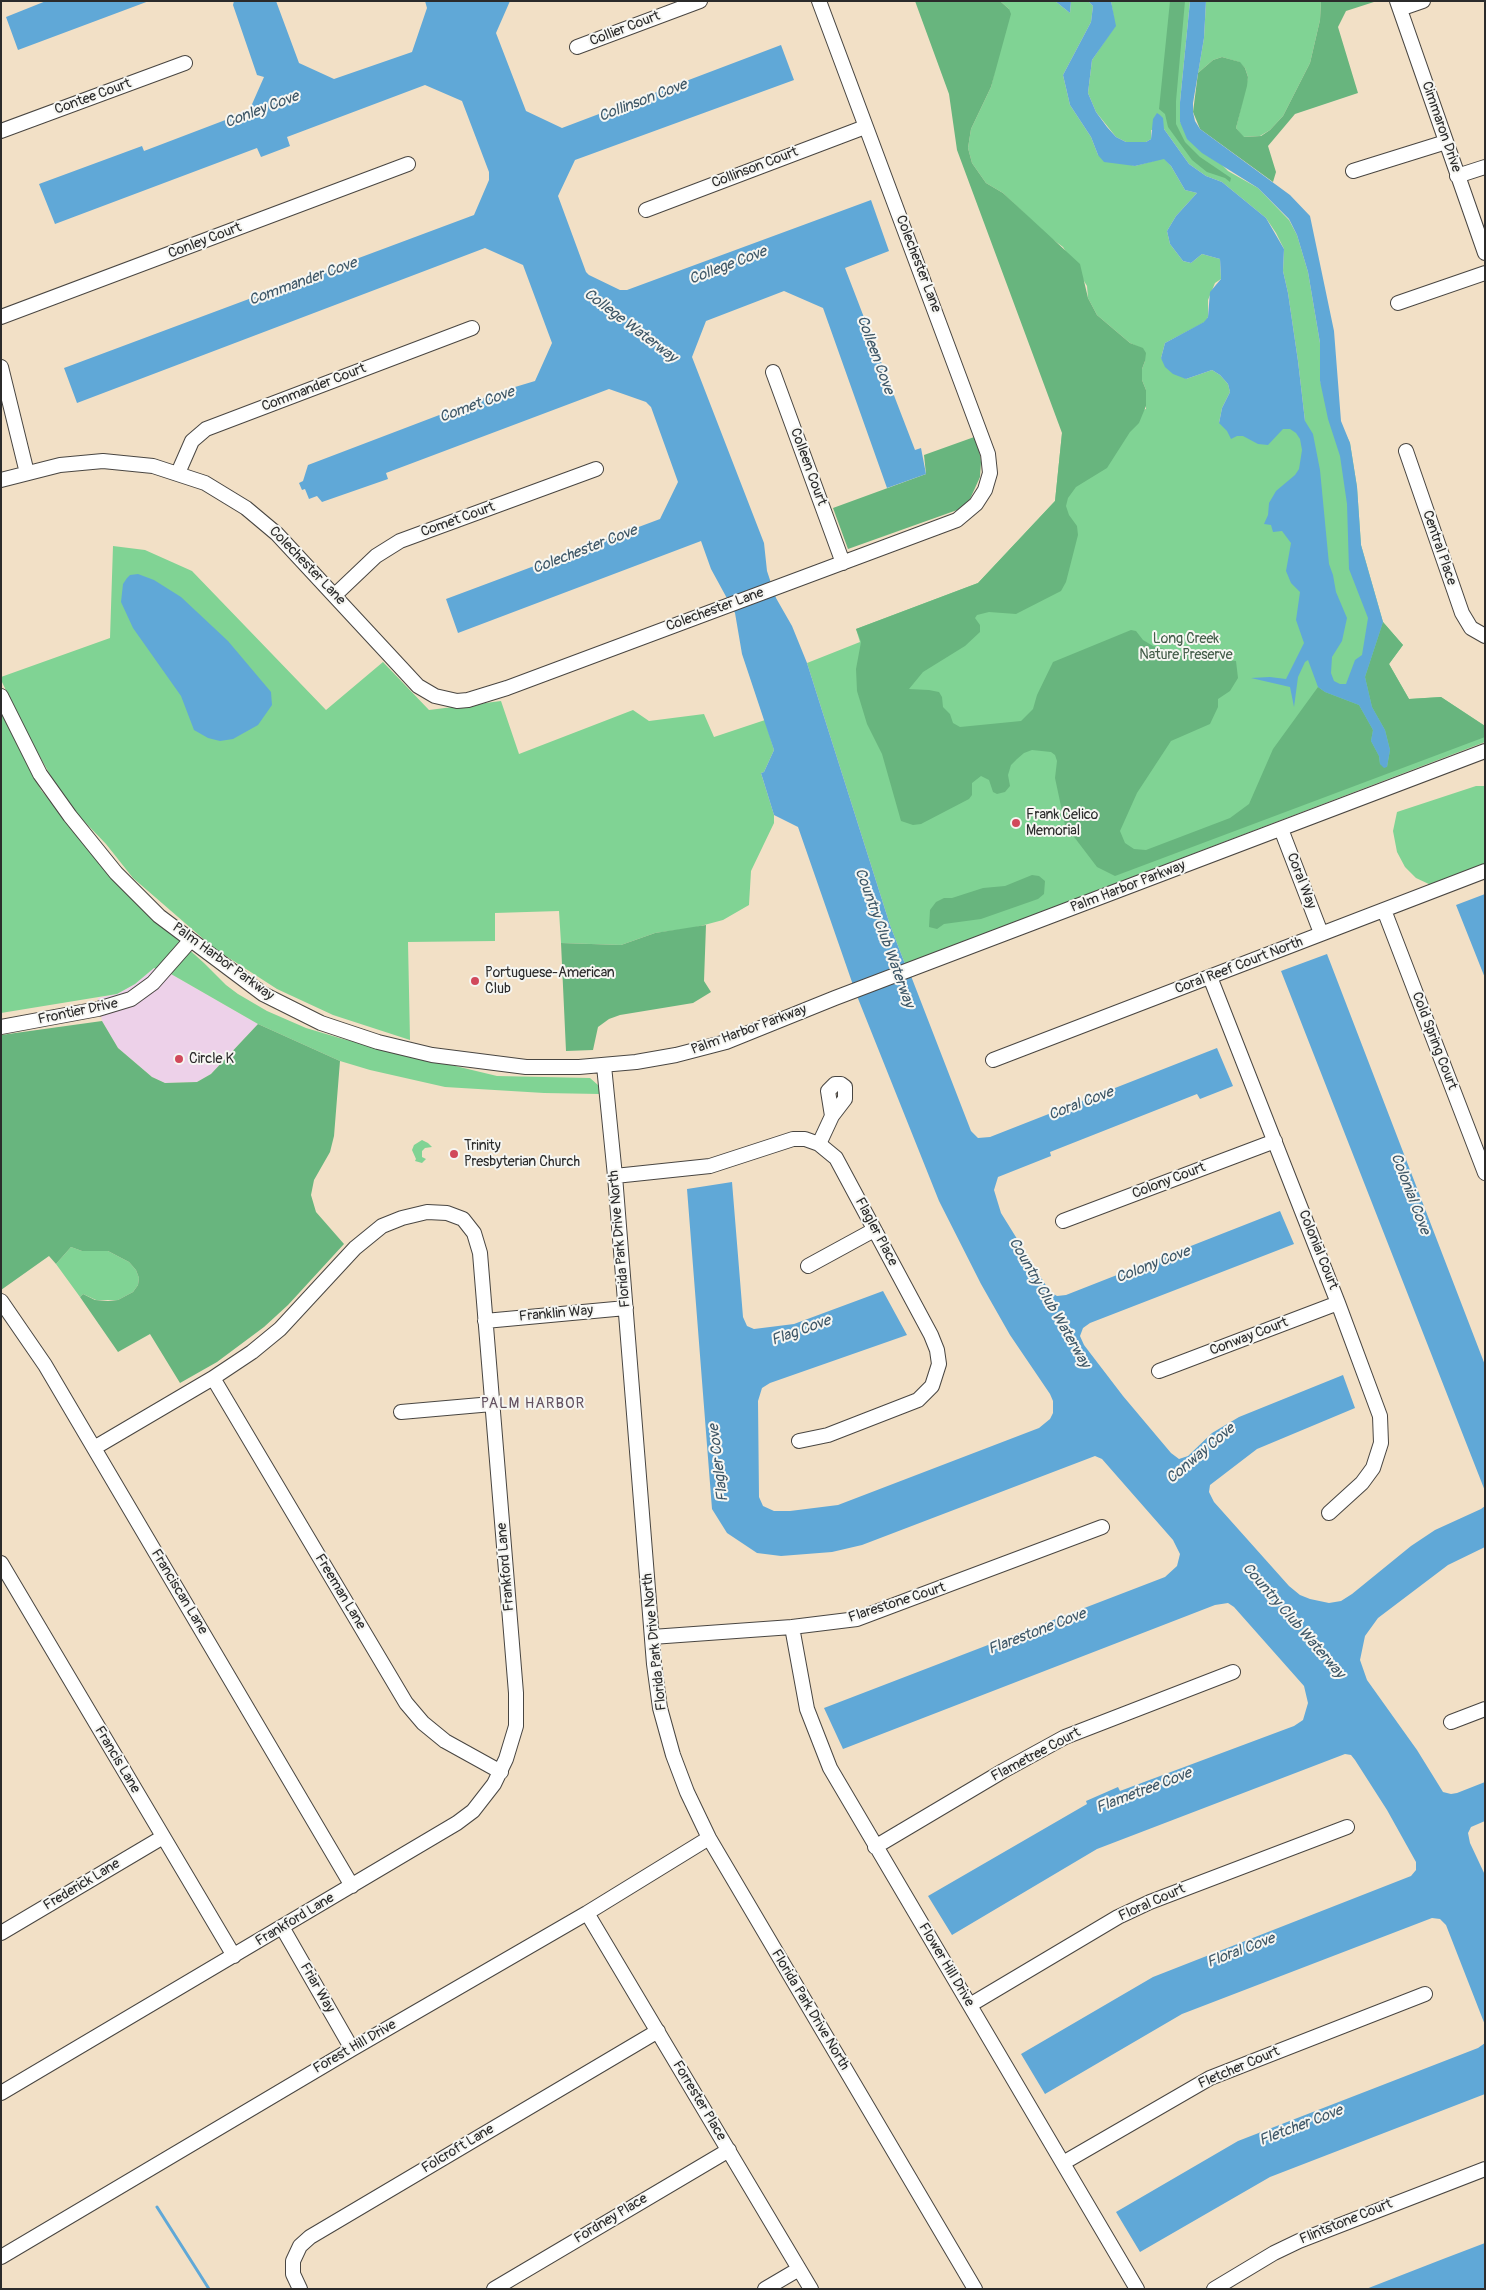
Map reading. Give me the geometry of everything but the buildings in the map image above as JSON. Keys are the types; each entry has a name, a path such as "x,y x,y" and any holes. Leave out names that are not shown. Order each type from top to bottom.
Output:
{"street":[{"name":"Collier Court","path":"577,47 700,1"},
{"name":"Colechester Lane","path":"1,480 68,464 103,461 139,464 178,473 205,483 246,508 277,534 418,686 435,696 457,701 468,700 499,691 964,516 981,498 990,473 988,454 980,428 819,1"},
{"path":"1399,5 1423,1"},
{"name":"Cimmaron Drive","path":"1399,5 1485,253"},
{"name":"Contee Court","path":"1,131 185,63"},
{"name":"Collinson Court","path":"646,210 865,127"},
{"path":"1353,171 1446,142"},
{"name":"Conley Court","path":"1,317 408,164"},
{"path":"1457,176 1485,167"},
{"path":"1398,303 1485,273"},
{"name":"Commander Court","path":"178,473 192,441 206,429 472,328"},
{"path":"1,367 27,473"},
{"name":"Colleen Court","path":"773,372 843,563"},
{"name":"Central Place","path":"1406,451 1462,613 1471,628 1485,636"},
{"name":"Comet Court","path":"335,595 376,556 400,541 596,469"},
{"name":"Palm Harbor Parkway","path":"1,696 30,758 70,816 130,889 190,941 263,994 321,1023 378,1042 432,1055 497,1064 554,1067 604,1066 655,1059 702,1049 756,1030 926,963 1485,750"},
{"name":"Coral Way","path":"1281,828 1321,933"},
{"name":"Coral Reef Court North","path":"992,1060 1485,870"},
{"name":"Cold Spring Court","path":"1384,910 1485,1173"},
{"name":"Frontier Drive","path":"1,1026 98,1009 131,999 153,984 190,941"},
{"name":"Colonial Court","path":"1210,977 1376,1401 1382,1431 1379,1450 1373,1468 1358,1487 1329,1513"},
{"name":"Florida Park Drive North","path":"604,1066 615,1176 652,1637 660,1708 673,1755 686,1792 708,1838 975,2289"},
{"path":"615,1176 710,1166 788,1140 805,1139 820,1144 832,1116"},
{"name":"Colony Court","path":"1063,1221 1275,1141"},
{"name":"Flagler Place","path":"798,1441 828,1435 910,1403 928,1391 936,1379 938,1357 934,1343 836,1158 820,1144"},
{"name":"Frankford Lane","path":"1,2093 282,1928 466,1816 488,1793 501,1772 514,1737 517,1703 480,1253 472,1228 463,1219 441,1212 421,1213 388,1223 369,1235 280,1329 252,1352 213,1378 94,1448"},
{"path":"808,1266 874,1230"},
{"name":"Franciscan Lane","path":"1,1301 32,1344 352,1886"},
{"name":"Conway Court","path":"1160,1371 1338,1302"},
{"name":"Franklin Way","path":"485,1321 626,1308"},
{"name":"Freeman Lane","path":"213,1378 406,1703 423,1723 445,1741 501,1772"},
{"path":"402,1412 492,1404"},
{"name":"Flarestone Court","path":"652,1637 847,1621 867,1616 1102,1528"},
{"name":"Francis Lane","path":"1,1563 234,1956"},
{"name":"Flower Hill Drive","path":"792,1627 801,1685 816,1736 838,1783 1137,2289"},
{"name":"Flametree Court","path":"875,1847 1065,1737 1233,1672"},
{"path":"1451,1722 1485,1709"},
{"name":"Floral Court","path":"970,2005 1118,1917 1150,1902 1346,1827"},
{"name":"Frederick Lane","path":"1,1933 163,1837"},
{"name":"Forest Hill Drive","path":"1,2257 352,2049 587,1913 708,1838"},
{"name":"Forrester Place","path":"587,1913 811,2289"},
{"name":"Friar Way","path":"282,1928 352,2049"},
{"name":"Fletcher Court","path":"1063,2163 1210,2078 1425,1994"},
{"name":"Folcroft Lane","path":"300,2289 294,2274 293,2261 300,2246 310,2237 658,2031"},
{"name":"Fordney Place","path":"494,2289 729,2150"},
{"name":"Flintstone Court","path":"1214,2289 1293,2244 1485,2169"},
{"path":"765,2289 799,2269"}],"shaded area":[{"path":"154,968 171,974 258,1024 211,1074 197,1082 165,1083 152,1077 118,1048 102,1021 98,998 117,994 135,984"}],"green space":[{"path":"915,1 1000,1 1009,9 1011,14 991,87 971,129 968,148 972,163 986,183 1003,193 1080,264 1088,298 1097,315 1130,343 1143,348 1146,353 1142,369 1142,380 1146,390 1146,406 1139,423 1130,432 1107,468 1076,487 1068,498 1066,506 1069,515 1077,526 1078,535 1066,582 1061,591 1016,614 989,612 977,615 975,618 980,625 980,632 965,646 923,672 909,689 939,692 942,697 943,707 950,714 953,723 960,727 1021,721 1033,709 1037,695 1053,662 1131,630 1136,631 1143,640 1153,646 1183,654 1236,661 1238,678 1230,691 1218,699 1218,707 1210,724 1171,741 1137,793 1120,831 1125,843 1134,849 1146,850 1230,818 1249,804 1273,749 1318,687 1325,692 1359,705 1373,730 1371,741 1379,756 1380,764 1387,767 1390,750 1385,730 1372,707 1365,677 1383,622 1403,645 1389,664 1409,699 1441,697 1485,726 1485,737 1115,876 1097,867 1065,825 1055,778 1057,761 1055,755 1051,752 1032,750 1024,753 1017,759 1011,765 1008,775 1010,786 1005,792 997,794 993,792 989,780 981,776 972,783 972,795 969,799 921,824 913,825 901,821 882,754 867,724 857,691 856,669 861,642 856,629 978,583 1055,501 1062,433 957,150 949,94"},
{"name":"Long Creek Nature Preserve","path":"1000,1 1055,1 1070,13 1071,1 1088,1 1093,6 1091,22 1063,75 1070,105 1091,137 1098,155 1135,166 1164,158 1185,190 1197,193 1176,216 1167,231 1170,244 1183,261 1191,263 1202,254 1220,259 1221,279 1215,283 1208,300 1208,317 1205,322 1165,343 1161,358 1186,379 1212,370 1220,375 1228,384 1230,392 1222,408 1219,423 1305,421 1298,361 1283,271 1284,249 1276,233 1266,218 1222,182 1206,176 1189,164 1164,129 1151,130 1151,139 1146,142 1126,142 1116,137 1096,112 1088,93 1092,60 1115,26 1111,1 1190,1 1180,102 1180,122 1228,171 1258,188 1289,220 1297,235 1308,272 1320,343 1320,381 1350,443 1357,487 1361,545 1383,622 1403,645 1389,664 1409,699 1441,697 1485,726 1485,742 905,964 890,925 807,663 860,642 856,629 978,583 1055,501 1062,433 1146,409 1146,390 1142,380 1142,369 1145,361 1143,349 1130,343 1097,315 1088,298 1087,286 1063,247 1048,236 1003,193 986,183 972,163 968,148 971,129 991,87 1009,9"},
{"path":"1170,1 1185,1 1176,101 1176,124 1185,142 1200,157 1231,178 1230,182 1225,178 1207,172 1192,160 1168,127 1165,114 1159,109"},
{"path":"1206,1 1321,1 1320,20 1310,63 1283,116 1270,130 1260,136 1243,137 1236,128 1248,77 1245,68 1239,62 1222,57 1213,60 1198,73 1204,38"},
{"path":"1321,1 1377,1 1346,11 1338,27 1358,93 1295,114 1268,146 1276,172 1273,182 1200,129 1193,112 1198,73 1213,60 1222,57 1240,62 1245,68 1248,77 1236,128 1244,137 1261,136 1270,130 1283,116 1310,63 1320,20"},
{"path":"977,436 981,462 980,477 970,499 960,509 848,549 833,508 926,474 924,455"},
{"path":"113,546 145,550 192,571 326,710 383,662 429,710 501,701 519,754 633,710 649,721 704,714 714,737 765,720 774,750 764,772 761,773 774,815 774,823 751,871 749,905 723,920 693,928 655,933 621,945 561,943 559,911 495,913 495,941 408,942 410,1040 333,1015 277,989 215,949 133,878 106,844 79,816 53,780 26,732 1,680 1,677 110,638"},
{"path":"1,708 41,790 125,892 238,994 267,1011 306,1028 343,1039 497,1076 590,1078 598,1085 600,1094 544,1093 445,1087 370,1070 340,1061 258,1024 171,974 154,968 135,984 117,994 1,1013"},
{"path":"1476,786 1485,786 1485,865 1433,886 1416,878 1405,867 1397,852 1393,831 1397,812"},
{"path":"1032,875 1039,876 1045,881 1044,894 1038,899 981,919 944,924 937,929 929,927 930,910 936,902 944,898 952,898 983,888 1005,886"},
{"path":"706,925 704,981 711,992 693,1003 620,1015 609,1019 598,1027 593,1050 566,1051 561,943 621,945 655,933"},
{"path":"102,1021 118,1048 152,1077 165,1083 197,1082 211,1074 258,1024 340,1061 334,1136 330,1152 314,1180 311,1195 316,1212 344,1244 288,1305 264,1327 217,1362 180,1383 150,1334 118,1352 80,1297 83,1294 95,1300 118,1300 133,1292 138,1285 139,1278 136,1270 129,1262 108,1251 82,1251 71,1247 56,1264 49,1256 1,1290 1,1035"},
{"path":"422,1140 432,1147 425,1148 422,1151 422,1157 426,1159 422,1163 415,1161 412,1150 414,1145"},
{"path":"71,1247 82,1251 108,1251 129,1262 136,1270 139,1278 138,1285 133,1292 118,1300 96,1300 83,1294 80,1297 56,1264"}],"water":[{"path":"46,1 149,1 18,50 6,17"},
{"path":"234,1 276,1 299,63 334,79 412,52 427,8 425,1 510,1 496,33 526,111 562,128 781,45 794,80 575,160 558,196 586,272 620,290 627,290 871,200 889,251 845,268 915,450 921,448 926,474 887,488 823,308 784,291 706,321 692,357 764,543 767,571 776,598 792,626 807,663 890,925 905,964 853,985 798,827 774,815 761,773 764,772 774,750 742,654 735,613 711,569 701,541 458,633 446,599 660,519 678,482 651,407 646,402 609,389 386,473 388,479 322,502 317,496 309,499 305,489 302,490 299,483 303,481 308,465 505,390 535,381 552,343 523,265 485,248 77,403 64,368 474,215 489,180 489,172 462,101 425,85 287,137 290,146 261,157 257,148 55,224 39,184 142,146 144,151 249,111 264,77 257,75 233,5"},
{"path":"1055,1 1071,1 1070,13"},
{"path":"1088,1 1111,1 1116,26 1092,60 1088,93 1096,112 1107,127 1116,137 1126,142 1146,142 1151,139 1153,119 1157,113 1160,115 1163,118 1164,129 1189,164 1206,176 1222,182 1266,218 1284,249 1283,271 1298,361 1305,421 1313,434 1320,470 1329,564 1336,592 1347,618 1342,641 1332,657 1331,673 1334,681 1346,684 1355,660 1362,655 1368,618 1349,569 1347,504 1340,456 1328,419 1320,381 1320,343 1308,272 1297,235 1289,219 1258,188 1202,153 1187,139 1180,122 1180,102 1190,1 1206,1 1204,38 1193,103 1195,121 1200,129 1290,195 1310,216 1334,331 1341,421 1350,443 1357,487 1361,545 1383,622 1365,677 1372,707 1385,730 1390,750 1387,767 1384,768 1380,764 1379,756 1371,741 1373,730 1359,705 1325,692 1318,687 1308,660 1305,662 1298,677 1294,707 1290,687 1251,678 1270,677 1286,679 1304,643 1296,620 1300,592 1291,583 1286,571 1291,543 1282,531 1273,532 1271,525 1264,524 1268,515 1269,503 1276,491 1295,475 1299,469 1302,450 1300,439 1290,429 1283,429 1268,445 1258,444 1243,436 1231,439 1227,431 1219,423 1222,408 1230,392 1228,384 1220,375 1212,370 1186,379 1173,374 1165,367 1161,358 1165,343 1204,322 1208,317 1210,292 1221,279 1220,259 1202,254 1191,263 1183,261 1170,244 1167,231 1176,216 1197,193 1185,190 1171,166 1164,159 1135,166 1104,162 1098,155 1091,137 1070,105 1063,75 1091,22 1093,6"},
{"path":"138,574 154,580 181,597 228,641 271,692 272,705 258,725 233,739 220,741 208,738 194,730 181,696 133,628 121,602 123,584 130,575"},
{"path":"1485,894 1485,978 1456,905"},
{"name":"Colonial Cove","path":"1327,954 1485,1365 1485,1491 1281,971"},
{"path":"911,976 971,1131 978,1138 990,1137 1217,1048 1233,1086 1200,1099 1197,1094 1050,1152 1051,1156 998,1177 994,1190 1001,1213 1050,1292 1057,1296 1066,1295 1280,1211 1294,1244 1090,1323 1083,1328 1080,1336 1084,1345 1123,1396 1171,1453 1179,1459 1188,1456 1212,1433 1239,1417 1343,1375 1355,1408 1257,1449 1210,1485 1209,1492 1214,1502 1289,1586 1300,1595 1310,1599 1329,1603 1341,1601 1411,1546 1435,1530 1485,1506 1485,1547 1448,1565 1378,1618 1365,1636 1360,1660 1367,1680 1417,1750 1443,1792 1457,1793 1485,1782 1485,1821 1471,1827 1468,1833 1470,1843 1485,1875 1485,2025 1446,1925 1440,1919 1432,1918 1182,2014 1045,2094 1021,2054 1153,1977 1411,1876 1416,1870 1416,1862 1387,1810 1355,1760 1351,1755 1345,1754 1097,1849 952,1935 928,1896 1087,1804 1086,1801 1118,1787 1120,1791 1294,1726 1303,1720 1308,1703 1304,1686 1234,1607 1228,1603 1215,1605 843,1749 824,1708 1165,1577 1177,1566 1180,1554 1173,1540 1102,1459 1095,1456 862,1545 832,1552 781,1556 757,1553 727,1533 712,1509 687,1189 732,1182 743,1317 747,1326 754,1329 794,1324 883,1291 907,1335 770,1383 762,1388 758,1401 759,1497 763,1506 774,1511 790,1511 838,1505 1039,1428 1050,1419 1053,1413 1053,1401 1050,1394 1010,1335 981,1284 939,1201 857,996"},
{"name":"Fletcher Cove","path":"1485,2043 1485,2094 1270,2177 1140,2252 1116,2212 1238,2141 1478,2048"},
{"path":"1485,2243 1485,2289 1366,2289 1443,2259"}],"waterway":[{"path":"157,2207 209,2289"}],"place":[{"name":"Frank Celico Memorial","path":"1016,823"},
{"name":"Portuguese-American Club","path":"475,981"},
{"name":"Circle K","path":"179,1059"},
{"name":"Trinity Presbyterian Church","path":"454,1154"}],"district":[{"name":"PALM HARBOR","path":"533,1404"}],"water label":[{"name":"Collinson Cove","path":"643,101"},
{"name":"Conley Cove","path":"262,110"},
{"name":"College Cove","path":"728,266"},
{"name":"Commander Cove","path":"303,282"},
{"name":"College Waterway","path":"630,326"},
{"name":"Colleen Cove","path":"875,355"},
{"name":"Comet Cove","path":"477,405"},
{"name":"Colechester Cove","path":"585,550"},
{"name":"Country Club Waterway","path":"884,938"},
{"name":"Coral Cove","path":"1081,1104"},
{"name":"Colony Cove","path":"1153,1265"},
{"name":"Country Club Waterway","path":"1049,1303"},
{"name":"Flag Cove","path":"801,1331"},
{"name":"Conway Cove","path":"1201,1454"},
{"name":"Flagler Cove","path":"719,1463"},
{"name":"Country Club Waterway","path":"1293,1621"},
{"name":"Flarestone Cove","path":"1037,1632"},
{"name":"Flametree Cove","path":"1144,1791"},
{"name":"Floral Cove","path":"1241,1951"}]}
